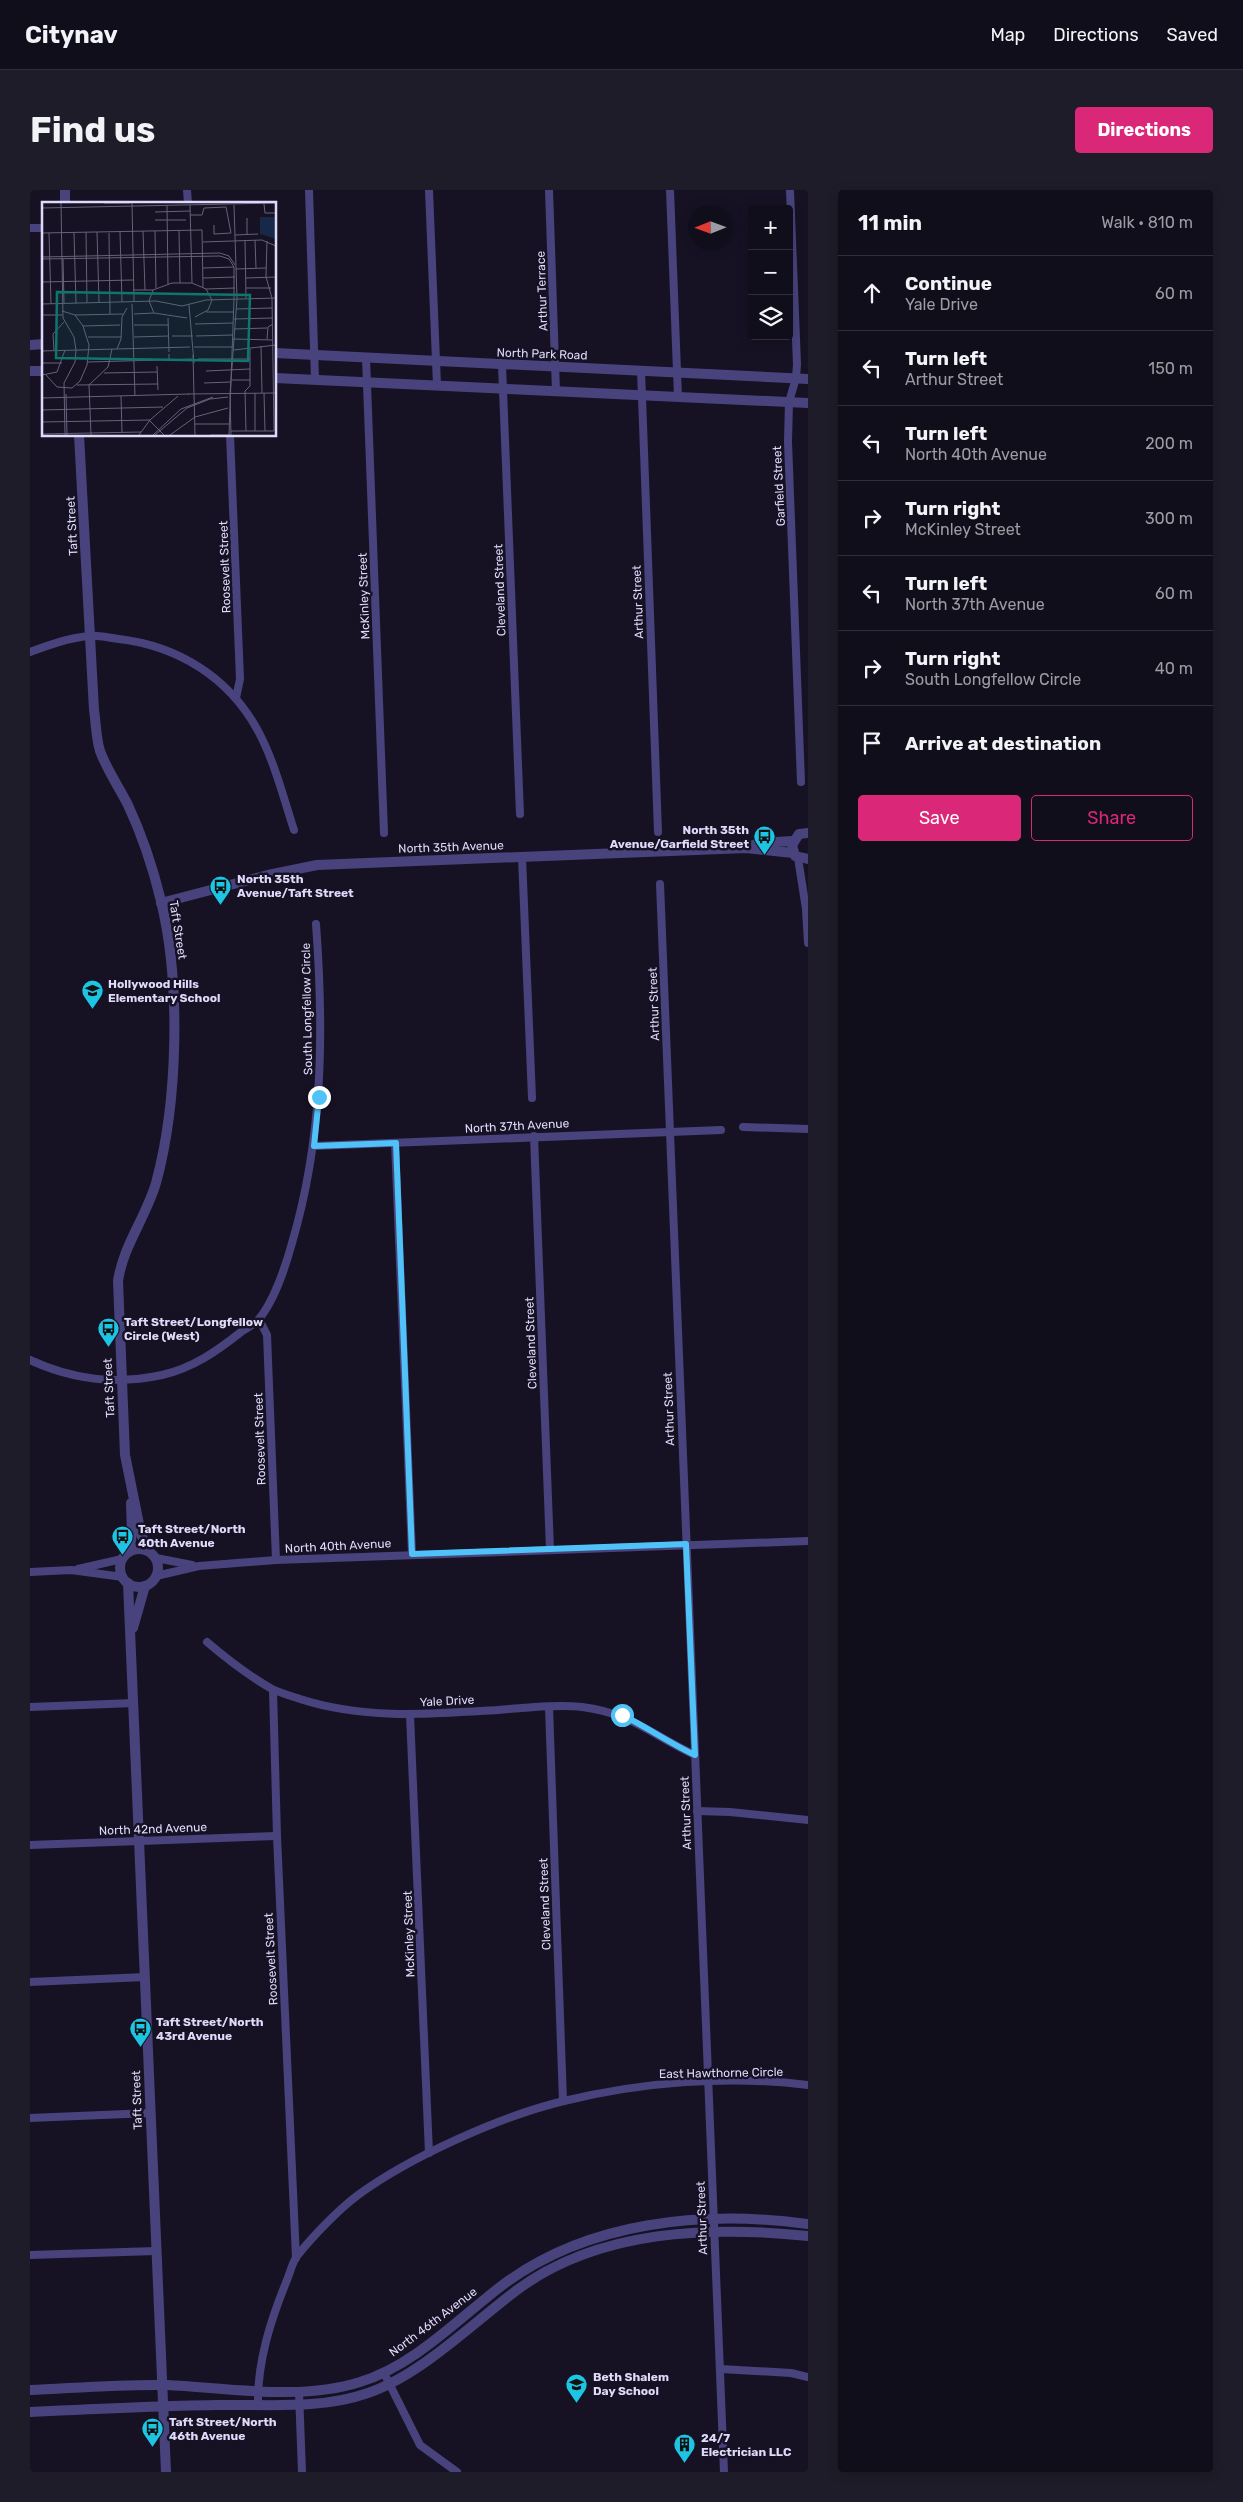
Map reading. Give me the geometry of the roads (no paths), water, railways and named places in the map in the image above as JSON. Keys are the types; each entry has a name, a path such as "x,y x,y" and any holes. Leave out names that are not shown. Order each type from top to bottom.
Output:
{"street":[{"path":"309,190 315,380"},
{"path":"429,190 437,385"},
{"name":"Arthur Terrace","path":"550,190 556,391"},
{"path":"670,190 678,397"},
{"name":"Garfield Street","path":"790,190 796,378 789,402 788,442 801,782"},
{"name":"North Park Road","path":"276,352 808,379"},
{"name":"McKinley Street","path":"366,358 384,833"},
{"name":"Cleveland Street","path":"502,365 520,814"},
{"name":"Arthur Street","path":"641,370 658,832"},
{"path":"276,378 808,403"},
{"name":"Taft Street","path":"79,436 94,710 100,750 142,838 162,903 173,983 172,1068 163,1150 149,1205 120,1265 118,1301 125,1455 141,1534 152,1554"},
{"name":"Roosevelt Street","path":"230,436 240,680 236,698"},
{"path":"30,652 59,641 91,636 135,641 170,652 196,664 219,679 236,698 257,729 271,760 294,830"},
{"path":"808,833 798,834 793,841 800,857 807,906 808,943"},
{"name":"North 35th Avenue","path":"746,848 758,843 793,841"},
{"name":"North 35th Avenue","path":"162,903 268,875 317,865 746,848 800,857"},
{"path":"522,857 532,1098"},
{"name":"Arthur Street","path":"660,884 712,2219 721,2368 724,2472"},
{"name":"South Longfellow Circle","path":"30,1360 71,1376 121,1381 178,1371 209,1356 259,1319 286,1263 300,1214 314,1146 322,1048 316,924"},
{"path":"742,1127 808,1129"},
{"name":"North 37th Avenue","path":"314,1146 721,1130"},
{"name":"Cleveland Street","path":"534,1136 550,1550"},
{"path":"396,1143 412,1554"},
{"name":"Roosevelt Street","path":"259,1319 267,1335 276,1560"},
{"name":"Taft Street","path":"126,1556 132,1534 131,1492"},
{"name":"North 40th Avenue","path":"156,1576 199,1566 276,1560 808,1541"},
{"path":"30,1572 70,1570 126,1556 138,1549 152,1554 158,1567 156,1576 145,1586 136,1586 126,1580 70,1570"},
{"name":"North 40th Avenue","path":"152,1554 199,1566"},
{"path":"126,1556 121,1569 126,1580"},
{"name":"Taft Street","path":"126,1580 134,1703 166,2472"},
{"name":"Taft Street","path":"131,1637 139,1601 145,1586"},
{"name":"Yale Drive","path":"207,1642 226,1658 273,1690 314,1703 354,1712 410,1715 580,1707 617,1713 641,1724 664,1740 695,1755"},
{"name":"Roosevelt Street","path":"273,1690 276,1836 296,2258"},
{"path":"30,1707 134,1703"},
{"name":"Cleveland Street","path":"549,1707 563,2101"},
{"name":"McKinley Street","path":"410,1715 429,2153"},
{"path":"697,1811 730,1812 808,1820"},
{"name":"North 42nd Avenue","path":"30,1845 276,1836"},
{"path":"30,1982 145,1977"},
{"name":"East Hawthorne Circle","path":"258,2405 258,2390 272,2317 296,2258 319,2232 358,2195 429,2153 492,2125 563,2101 648,2086 708,2082 785,2082 808,2085"},
{"path":"30,2118 150,2113"},
{"name":"North 46th Avenue","path":"30,2390 163,2385 299,2392 346,2387 384,2373 421,2349 514,2276 558,2251 605,2234 655,2224 712,2219 774,2220 808,2224"},
{"name":"North 46th Avenue","path":"30,2412 299,2404 351,2398 389,2385 426,2361 519,2288 563,2262 594,2250 627,2242 713,2232 762,2232 808,2236"},
{"path":"30,2255 156,2251"},
{"path":"721,2368 791,2373 808,2377"},
{"path":"384,2373 420,2445 457,2472"},
{"path":"299,2392 302,2472"}],"place":[{"name":"North 35th Avenue/Garfield Street","path":"765,856"},
{"name":"North 35th Avenue/Taft Street","path":"221,905"},
{"name":"Hollywood Hills Elementary School","path":"92,1010"},
{"name":"Taft Street/Longfellow Circle (West)","path":"108,1348"},
{"name":"Taft Street/North 40th Avenue","path":"122,1555"},
{"name":"Taft Street/North 43rd Avenue","path":"140,2048"},
{"name":"Beth Shalem Day School","path":"577,2403"},
{"name":"Taft Street/North 46th Avenue","path":"153,2448"},
{"name":"24/7 Electrician LLC","path":"685,2464"}]}
